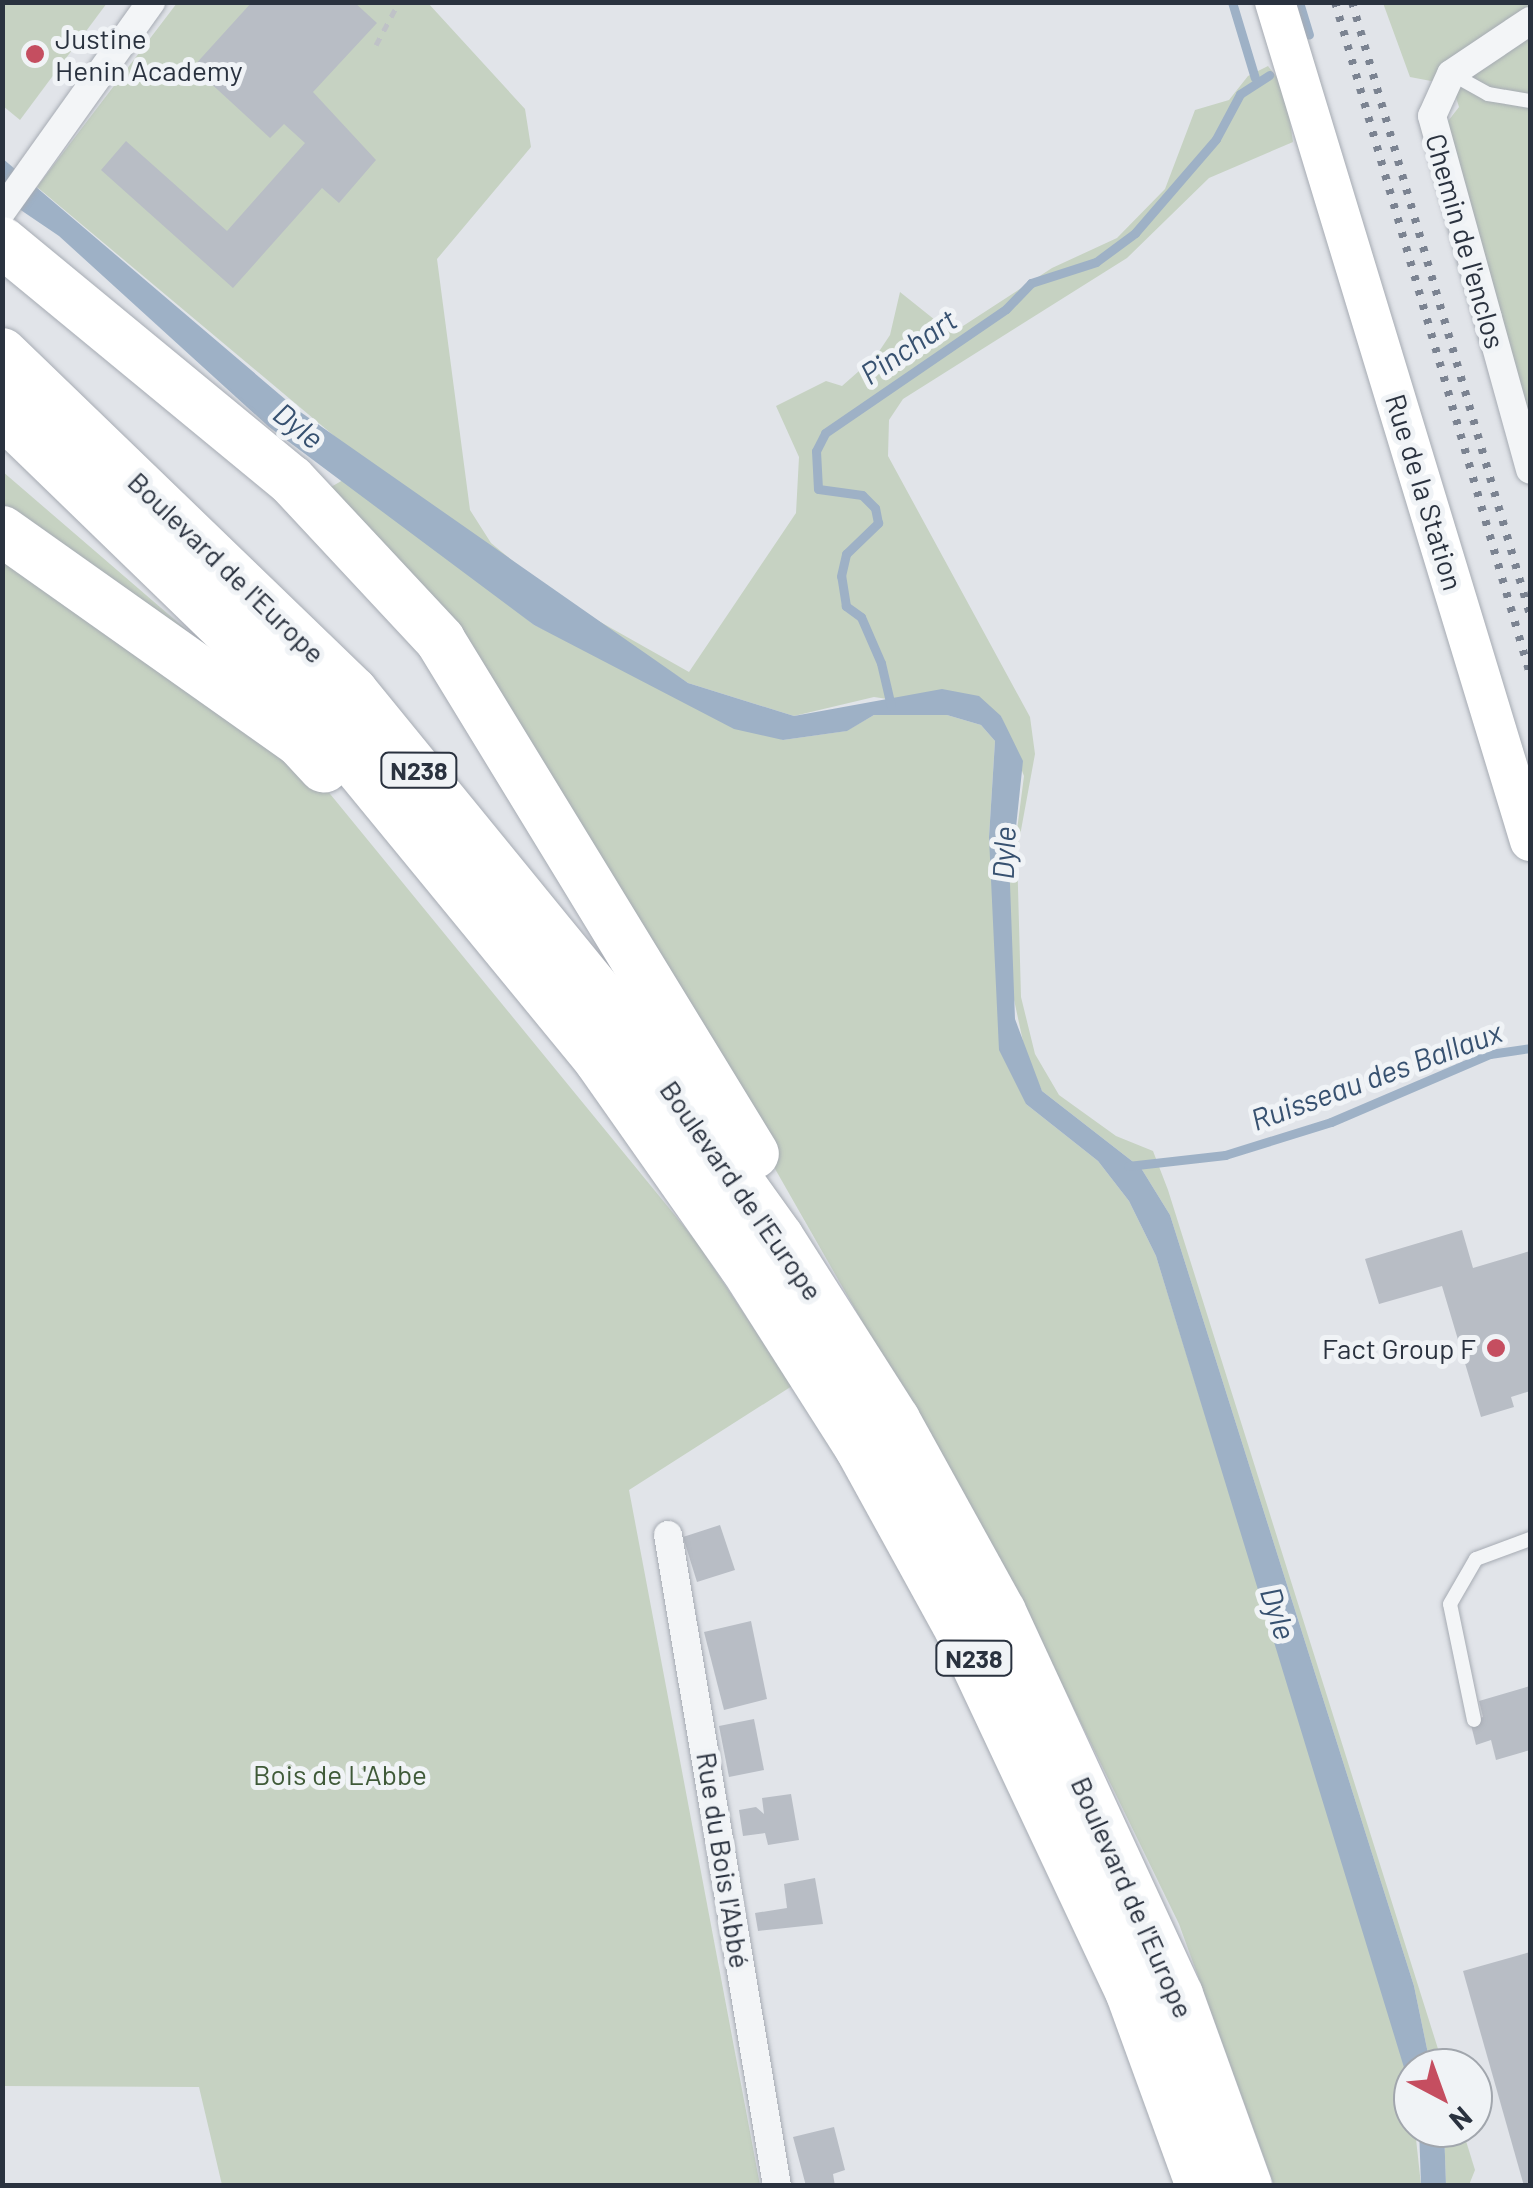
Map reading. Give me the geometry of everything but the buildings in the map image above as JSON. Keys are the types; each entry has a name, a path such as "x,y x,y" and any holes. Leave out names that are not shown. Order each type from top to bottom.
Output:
{"highway":[{"path":"2,242 291,480 440,640 778,1195 779,1238"},
{"name":"Boulevard de l'Europe","path":"2,353 353,692 638,1040 779,1238 895,1420 1000,1612 1170,1978 1247,2186"},
{"name":"Boulevard de l'Europe","path":"2,412 320,720 462,886 676,1168 860,1448 1064,1841 1201,2186"},
{"path":"2,531 300,742 414,866 462,886"}],"main road":[{"name":"Rue de la Station","path":"1275,2 1530,841"}],"street":[{"path":"2,211 150,2"},
{"path":"1451,74 1530,21"},
{"name":"Chemin de l'enclos","path":"1451,74 1435,98 1432,126 1530,470"},
{"name":"Rue du Bois l'Abbé","path":"668,1535 776,2186"}],"lane":[{"path":"1451,74 1488,94 1530,101"},
{"path":"1474,1720 1450,1604 1476,1559 1530,1539"}],"path":[{"path":"376,45 399,2"}],"green space":[{"path":"1519,2 1530,6 1530,423 1445,125 1459,107 1452,85 1410,77 1383,3"},
{"name":"Justine Henin Academy","path":"2,3 107,3 20,120 3,106"},
{"path":"177,3 428,3 525,109 531,147 437,259 470,510 491,543 554,595 358,456 37,187"},
{"path":"1268,66 1285,88 1293,142 1209,178 1127,258 903,399 889,420 888,456 1030,717 1035,754 1017,852 1021,997 1035,1054 1059,1095 1116,1136 1153,1151 1438,2048 1427,2048 1414,1986 1170,1215 1141,1168 1042,1091 1027,1060 1010,981 1010,884 1024,776 1001,716 874,697 794,716 688,683 560,599 689,672 796,513 799,457 776,406 826,381 842,386 876,356 890,335 900,292 940,324 963,326 1052,268 1117,238 1165,189 1195,110 1229,100 1248,76"},
{"name":"Bois de L'Abbe","path":"2,471 218,657 696,1241 792,1386 629,1490 760,2185 222,2185 199,2087 3,2086"},
{"path":"350,476 534,625 783,740 846,731 874,715 947,715 981,725 995,741 989,837 1026,1104 1098,1161 1129,1201 1156,1256 1401,2048 1393,2048 1393,2148 1417,2148 1421,2185 1274,2185 1179,1924 1020,1598 706,1048 324,491"},
{"path":"1445,2148 1468,2148 1475,2170 1469,2185 1446,2185"}],"water":[{"name":"Dyle","path":"2,158 299,411 688,683 794,716 942,689 979,696 1001,716 1023,761 1010,884 1015,1019 1042,1091 1141,1168 1170,1215 1414,1986 1427,2048 1398,2048 1156,1256 1129,1201 1098,1161 1026,1104 999,1050 989,837 995,741 981,725 947,715 874,715 847,731 783,740 734,729 534,625 269,427 59,236 3,198"},
{"path":"1420,2148 1445,2148 1446,2185 1421,2185"}],"waterway":[{"path":"1232,2 1255,78"},
{"path":"1299,2 1309,35"},
{"name":"Pinchart","path":"891,706 881,663 861,617 846,606 841,576 846,554 878,523 875,508 862,495 818,489 816,451 825,433 1006,309 1031,283 1096,262 1135,233 1216,139 1240,94 1269,75"},
{"name":"Ruisseau des Ballaux","path":"1128,1166 1225,1155 1331,1122 1490,1054 1530,1048"}],"railway":[{"path":"1335,2 1530,674"},
{"path":"1352,2 1530,615"}],"place":[{"name":"Justine Henin Academy","path":"35,54"},
{"name":"Fact Group F","path":"1496,1348"}]}
